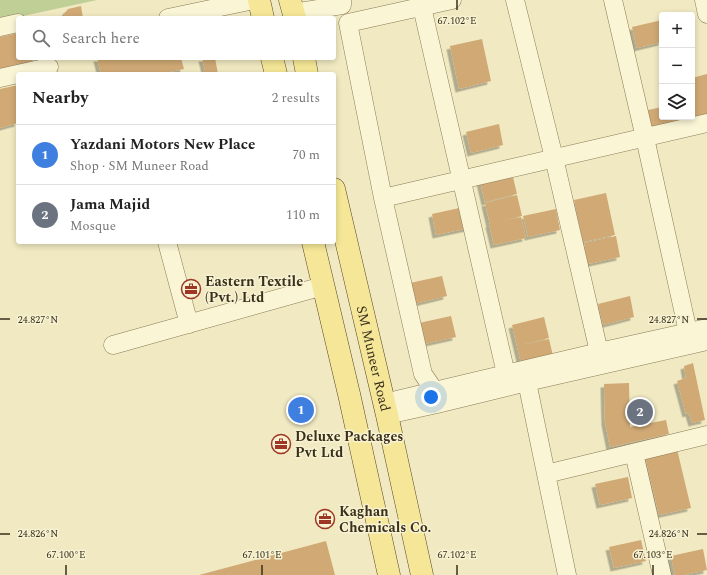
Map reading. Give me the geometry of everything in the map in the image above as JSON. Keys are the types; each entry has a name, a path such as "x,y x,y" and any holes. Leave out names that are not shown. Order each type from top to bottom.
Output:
{"main road":[{"path":"259,0 263,16"},
{"path":"272,60 276,72"},
{"path":"304,60 307,72"},
{"name":"SM Muneer Road","path":"336,197 386,409 422,575"},
{"path":"313,244 349,394 389,575"},
{"path":"379,532 411,524"}],"street":[{"path":"193,16 222,12 254,0"},
{"path":"293,10 342,5 342,0"},
{"path":"435,397 422,374 383,198 348,23 452,0"},
{"path":"515,0 554,158 599,352"},
{"path":"613,0 688,332"},
{"path":"704,0 707,14"},
{"path":"422,7 506,374"},
{"path":"0,27 16,23"},
{"path":"24,72 49,66"},
{"path":"0,78 16,74"},
{"path":"383,198 707,123"},
{"path":"168,244 189,324"},
{"path":"113,345 323,286"},
{"path":"386,409 435,397 506,374 688,332 707,340"},
{"path":"435,397 527,382 707,340"},
{"path":"527,382 567,575"},
{"path":"546,474 707,435"},
{"path":"634,453 662,575"}],"green space":[{"path":"0,0 97,0 23,16 16,16 16,18 0,21"}],"building":[{"path":"81,6 83,16 64,16 68,9"},
{"path":"659,21 659,43 637,48 632,27"},
{"path":"16,33 16,60 33,61 0,69 0,37"},
{"path":"482,39 491,81 459,89 450,46"},
{"path":"98,60 182,60 184,69 169,72 100,72"},
{"path":"202,60 215,60 218,72 203,72 203,70 205,70"},
{"path":"707,74 707,119 653,131 648,110 659,108 659,120 695,120 695,77"},
{"path":"16,85 16,124 0,128 0,89"},
{"path":"499,124 503,145 471,153 466,132"},
{"path":"512,173 517,194 485,202 480,181"},
{"path":"606,193 615,235 583,242 574,200"},
{"path":"517,195 522,216 490,224 485,203"},
{"path":"464,207 469,228 436,235 432,214"},
{"path":"556,209 560,230 528,237 523,216"},
{"path":"521,217 526,238 494,245 489,224"},
{"path":"616,236 620,257 588,264 584,243"},
{"path":"442,276 447,296 414,304 410,283"},
{"path":"630,296 634,317 603,325 598,304"},
{"path":"451,316 456,337 424,344 419,323"},
{"path":"544,317 549,338 517,346 512,325"},
{"path":"549,339 554,360 522,367 517,346"},
{"path":"693,363 705,420 692,423 689,413 686,414 677,381 686,378 684,366"},
{"path":"629,383 630,427 666,420 669,434 610,447 605,422 604,384"},
{"path":"676,445 691,508 659,515 644,452"},
{"path":"628,477 632,498 600,505 595,484"},
{"path":"641,540 646,561 614,568 609,547"},
{"path":"326,541 335,575 199,575"},
{"path":"703,549 707,570 684,575 675,575 671,556"}],"place":[{"name":"Eastern Textile (Pvt.) Ltd","path":"191,289"},
{"name":"Yazdani Motors New Place","path":"301,410"},
{"name":"Jama Majid","path":"640,412"},
{"name":"Deluxe Packages Pvt Ltd","path":"281,444"},
{"name":"Kaghan Chemicals Co.","path":"325,519"}]}
